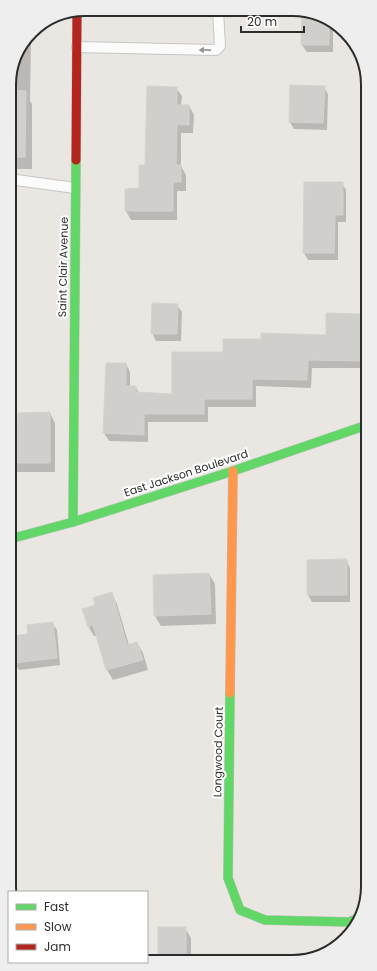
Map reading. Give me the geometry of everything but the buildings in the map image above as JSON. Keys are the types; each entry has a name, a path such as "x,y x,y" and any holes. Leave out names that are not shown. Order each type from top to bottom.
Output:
{"street":[{"name":"Saint Clair Avenue","path":"72,522 77,17"},
{"name":"East Jackson Boulevard","path":"16,537 72,522 233,471 361,427"},
{"name":"Longwood Court","path":"233,471 228,878 240,910 264,920 351,921"}],"lane":[{"path":"77,47 216,50 220,46 218,16"},
{"path":"16,180 76,188"}],"traffic: fast":[{"path":"73,522 76,160"},
{"path":"16,537 73,522 233,471 361,427"},
{"path":"230,693 228,878 240,910 265,920 351,921"}],"traffic: slow":[{"path":"230,693 233,471"}],"traffic: jam":[{"path":"76,160 77,17"}]}
